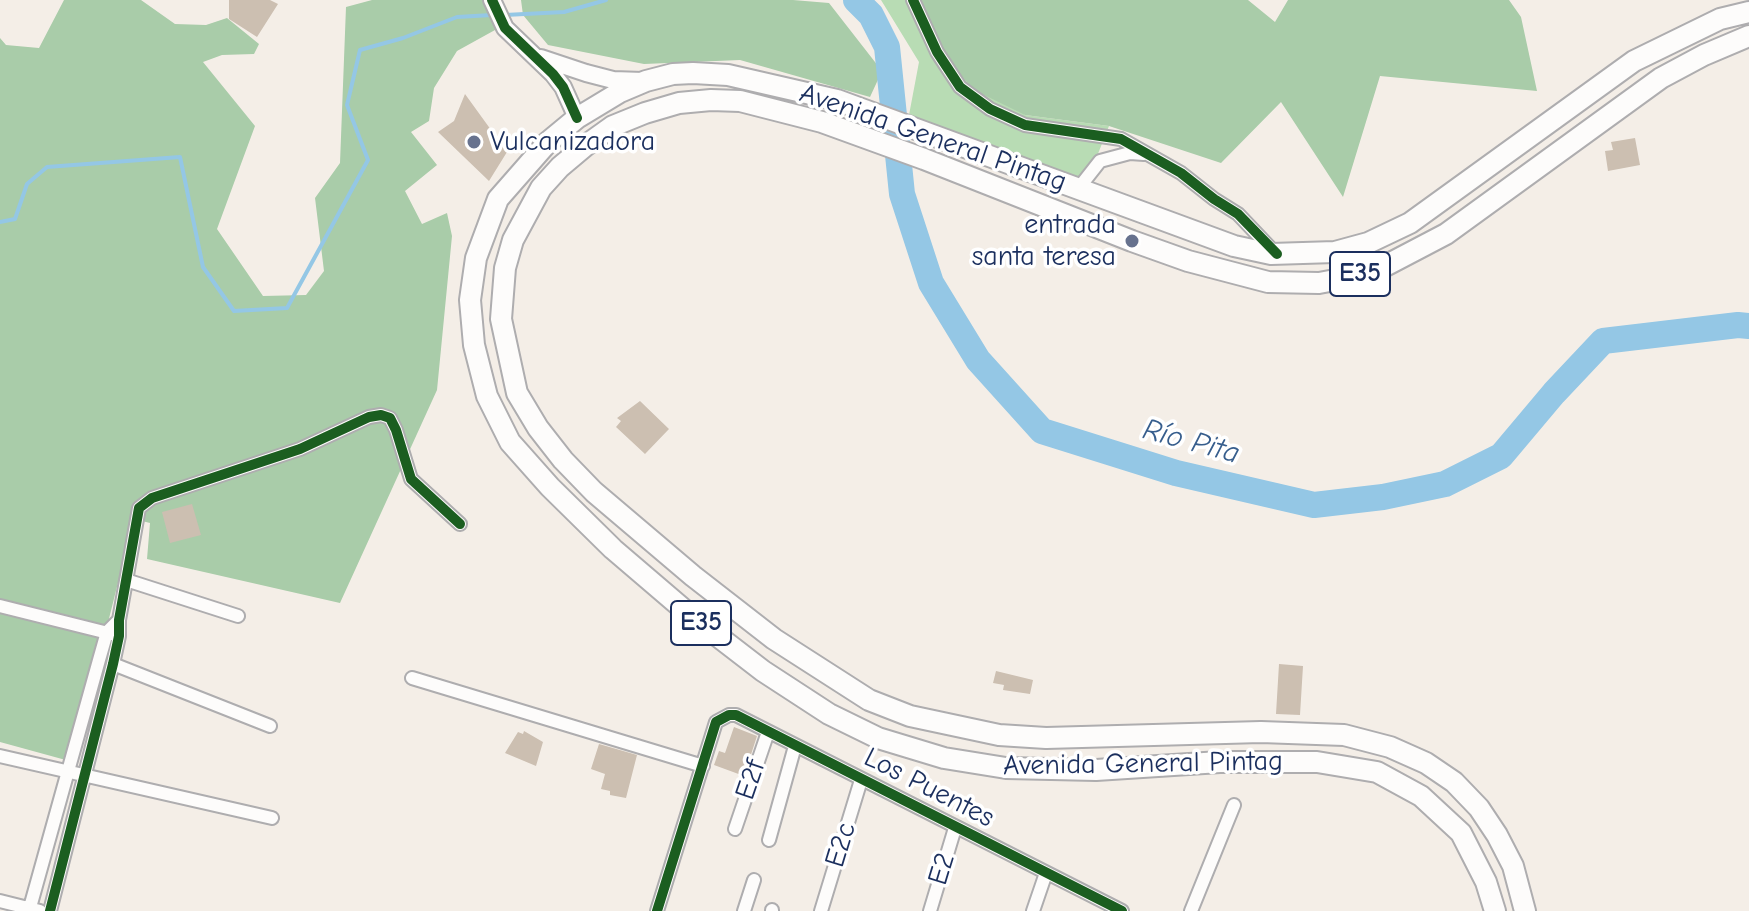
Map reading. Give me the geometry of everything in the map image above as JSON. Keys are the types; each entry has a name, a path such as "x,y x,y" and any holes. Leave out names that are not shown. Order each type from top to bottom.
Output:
{"highway":[{"name":"Avenida General Pintag","path":"1495,911 1486,882 1461,833 1421,796 1377,772 1317,762 1220,762 1047,771 1006,768 944,758 878,738 829,714 763,671 689,614 613,549 510,442 487,396 474,345 470,300 476,258 498,199 548,142 577,118 620,92 673,74 728,75 837,100 1234,246 1277,254 1335,252 1368,243 1410,223 1634,61 1720,19 1749,12"},
{"name":"Avenida General Pintag","path":"1525,911 1513,866 1479,808 1454,782 1426,763 1390,747 1344,735 1261,732 1046,738 999,735 910,716 869,700 774,639 626,521 563,460 538,428 517,393 501,319 501,293 513,240 541,188 560,167 613,126 679,103 740,101 822,122 1188,261 1268,282 1319,283 1372,270 1415,252 1446,234 1661,78 1749,36"}],"street":[{"path":"492,0 505,28 536,56 563,87 577,118"},
{"path":"913,0 937,52 960,87 990,109 1025,125 1121,139 1181,173 1238,214 1277,254"},
{"path":"536,56 613,80 646,81"},
{"path":"1095,134 1100,161"},
{"path":"1078,189 1100,161 1130,153 1149,154"},
{"path":"0,901 33,910 67,772 119,620 139,508 152,498 300,449 369,417 381,415 390,418 411,479 460,524"},
{"path":"126,580 238,616"},
{"path":"0,606 113,634"},
{"path":"50,911 113,664 113,634"},
{"path":"113,664 270,726"},
{"path":"412,678 703,766 657,911"},
{"name":"Los Puentes","path":"703,766 716,722 736,715 1122,911"},
{"name":"E2f","path":"735,829 768,732"},
{"path":"769,840 795,746"},
{"path":"0,756 272,818"},
{"name":"E2c","path":"821,911 861,780"},
{"path":"1191,911 1234,805"},
{"name":"E2","path":"930,911 955,828"},
{"path":"1033,911 1046,873"},
{"path":"744,911 754,880"}],"green space":[{"path":"64,0 141,0 175,24 206,25 227,18 259,44 254,54 222,55 203,62 255,126 217,229 263,296 306,295 324,271 315,198 340,163 346,7 372,0 486,0 493,2 495,30 457,51 434,88 429,121 411,132 437,165 405,191 422,224 447,213 452,236 437,390 340,603 147,559 150,523 134,519 73,762 0,742 0,38 6,45 39,48"},
{"path":"521,0 793,0 829,3 882,71 870,97 740,60 644,64 548,45 523,15"},
{"path":"881,0 918,0 1025,115 1109,126 1086,184 968,143 909,115 919,62"},
{"path":"918,0 1248,0 1275,22 1288,0 1509,0 1521,17 1537,91 1380,76 1343,197 1281,102 1221,163 1109,126 1025,115 974,90 941,52"}],"building":[{"path":"229,0 270,0 278,4 257,37 229,19"},
{"name":"Vulcanizadora","path":"465,94 507,152 489,181 438,132 454,121"},
{"path":"1635,138 1640,165 1608,171 1605,151 1613,150 1611,142"},
{"path":"640,401 669,429 645,454 616,427 621,421 617,418"},
{"path":"192,504 201,535 170,543 162,512"},
{"path":"1279,664 1303,666 1300,715 1276,714"},
{"path":"996,671 1033,680 1030,694 1003,690 1004,685 993,683"},
{"path":"734,727 757,736 744,776 714,765 719,751 725,753"},
{"path":"524,731 543,742 536,766 505,753 518,732 523,734"},
{"path":"599,744 637,755 626,798 610,795 610,791 601,789 605,774 591,769"}],"waterway":[{"path":"505,15 564,12 606,0"},
{"name":"Río Pita","path":"856,0 871,15 887,47 902,194 931,283 978,360 1042,431 1176,473 1314,505 1383,497 1445,484 1501,456 1603,341 1749,326"},
{"path":"0,222 15,219 27,184 47,167 180,157 203,267 234,311 287,308 368,160 347,105 360,50 403,38 457,17 492,15"}],"cycle path":[{"path":"492,0 505,28 563,87 577,118"},
{"path":"913,0 937,52 960,87 990,109 1025,125 1121,139 1181,173 1238,214 1277,254"},
{"path":"50,911 113,664 139,508 152,498 300,449 369,417 381,415 390,418 396,430 411,479 460,524"},
{"path":"657,911 716,722 729,715 736,715 1122,911"}],"place":[{"name":"Vulcanizadora","path":"474,142"},
{"name":"entrada santa teresa","path":"1132,241"}]}
